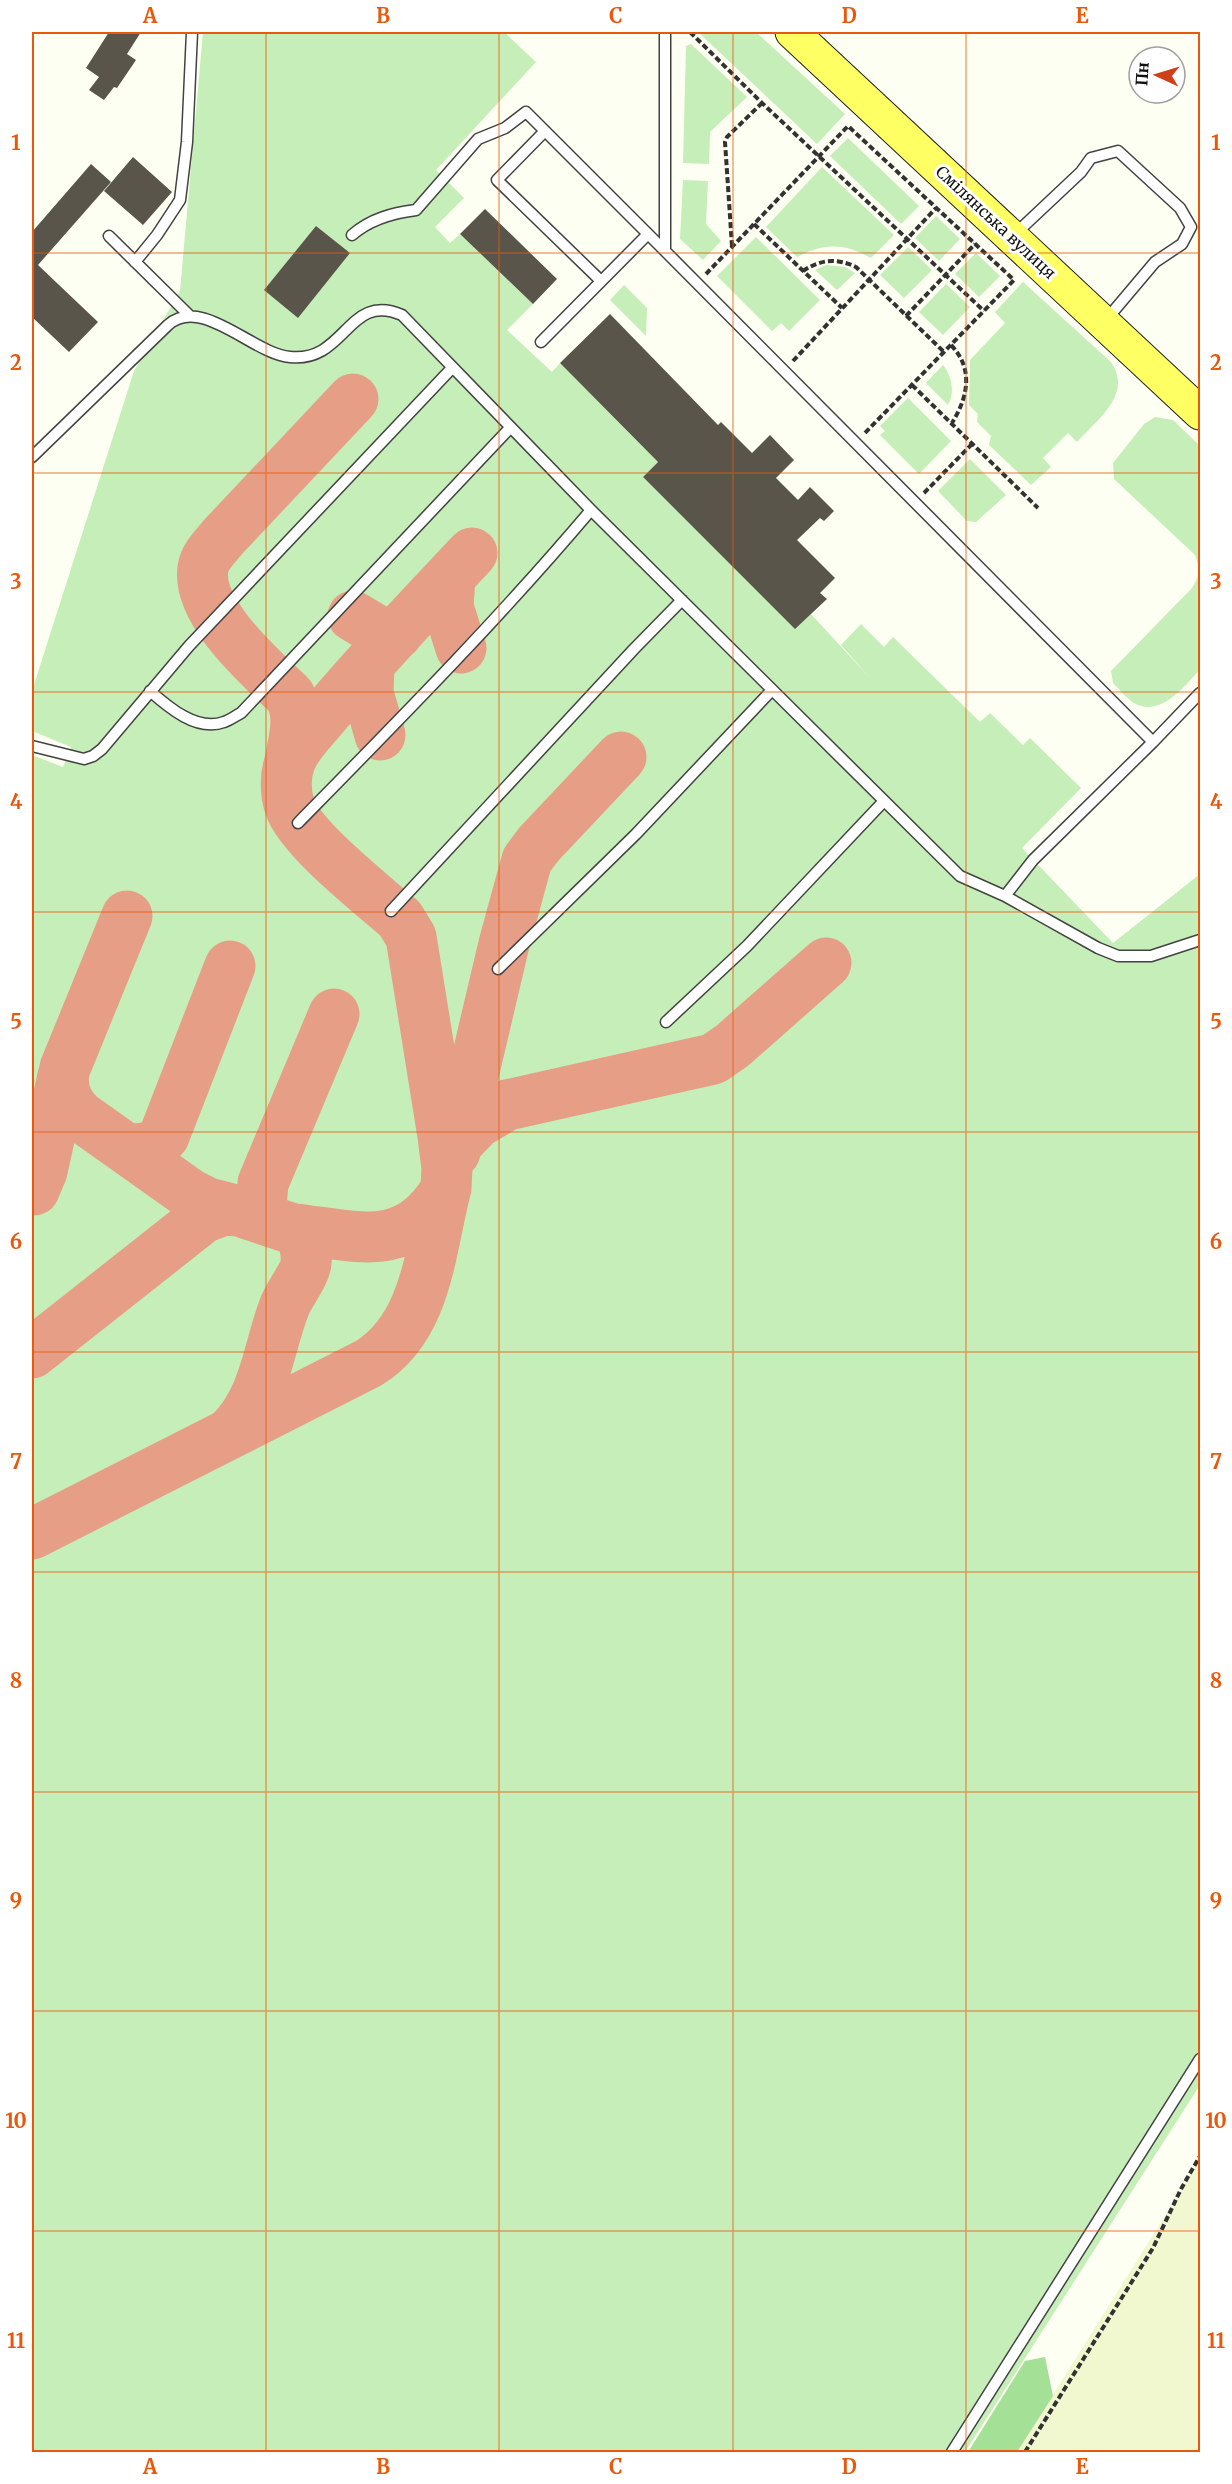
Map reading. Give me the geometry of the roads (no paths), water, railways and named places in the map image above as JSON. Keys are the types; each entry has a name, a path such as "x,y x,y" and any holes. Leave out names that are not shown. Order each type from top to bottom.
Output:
{"main road":[{"name":"Смілянська вулиця","path":"792,32 1200,413"}],"lane":[{"path":"135,262 158,235 180,200 187,142 192,32"},
{"path":"665,32 665,250"},
{"path":"352,235 375,220 396,213 416,210 478,139 505,128 526,112 1154,742"},
{"path":"545,131 497,180 601,281"},
{"path":"1012,237 1081,172 1091,158 1118,151 1180,208 1191,227 1182,243 1155,262 1104,323"},
{"path":"541,342 648,234"},
{"path":"109,236 190,316"},
{"path":"32,457 168,325 181,316 190,316 218,325 275,354 301,357 320,354 331,347 358,318 368,313 391,311 402,315 591,510 960,876 1005,896 1098,948 1118,956 1151,956 1200,940"},
{"path":"32,746 84,759 102,749 202,631 452,368"},
{"path":"150,691 171,709 204,724 222,723 241,713 510,428"},
{"path":"298,823 465,651 546,564 591,510"},
{"path":"391,911 682,600"},
{"path":"498,969 636,834 772,690"},
{"path":"1005,896 1033,860 1154,742 1200,693"},
{"path":"666,1022 747,946 884,801"},
{"path":"952,2452 1200,2059"}]}
